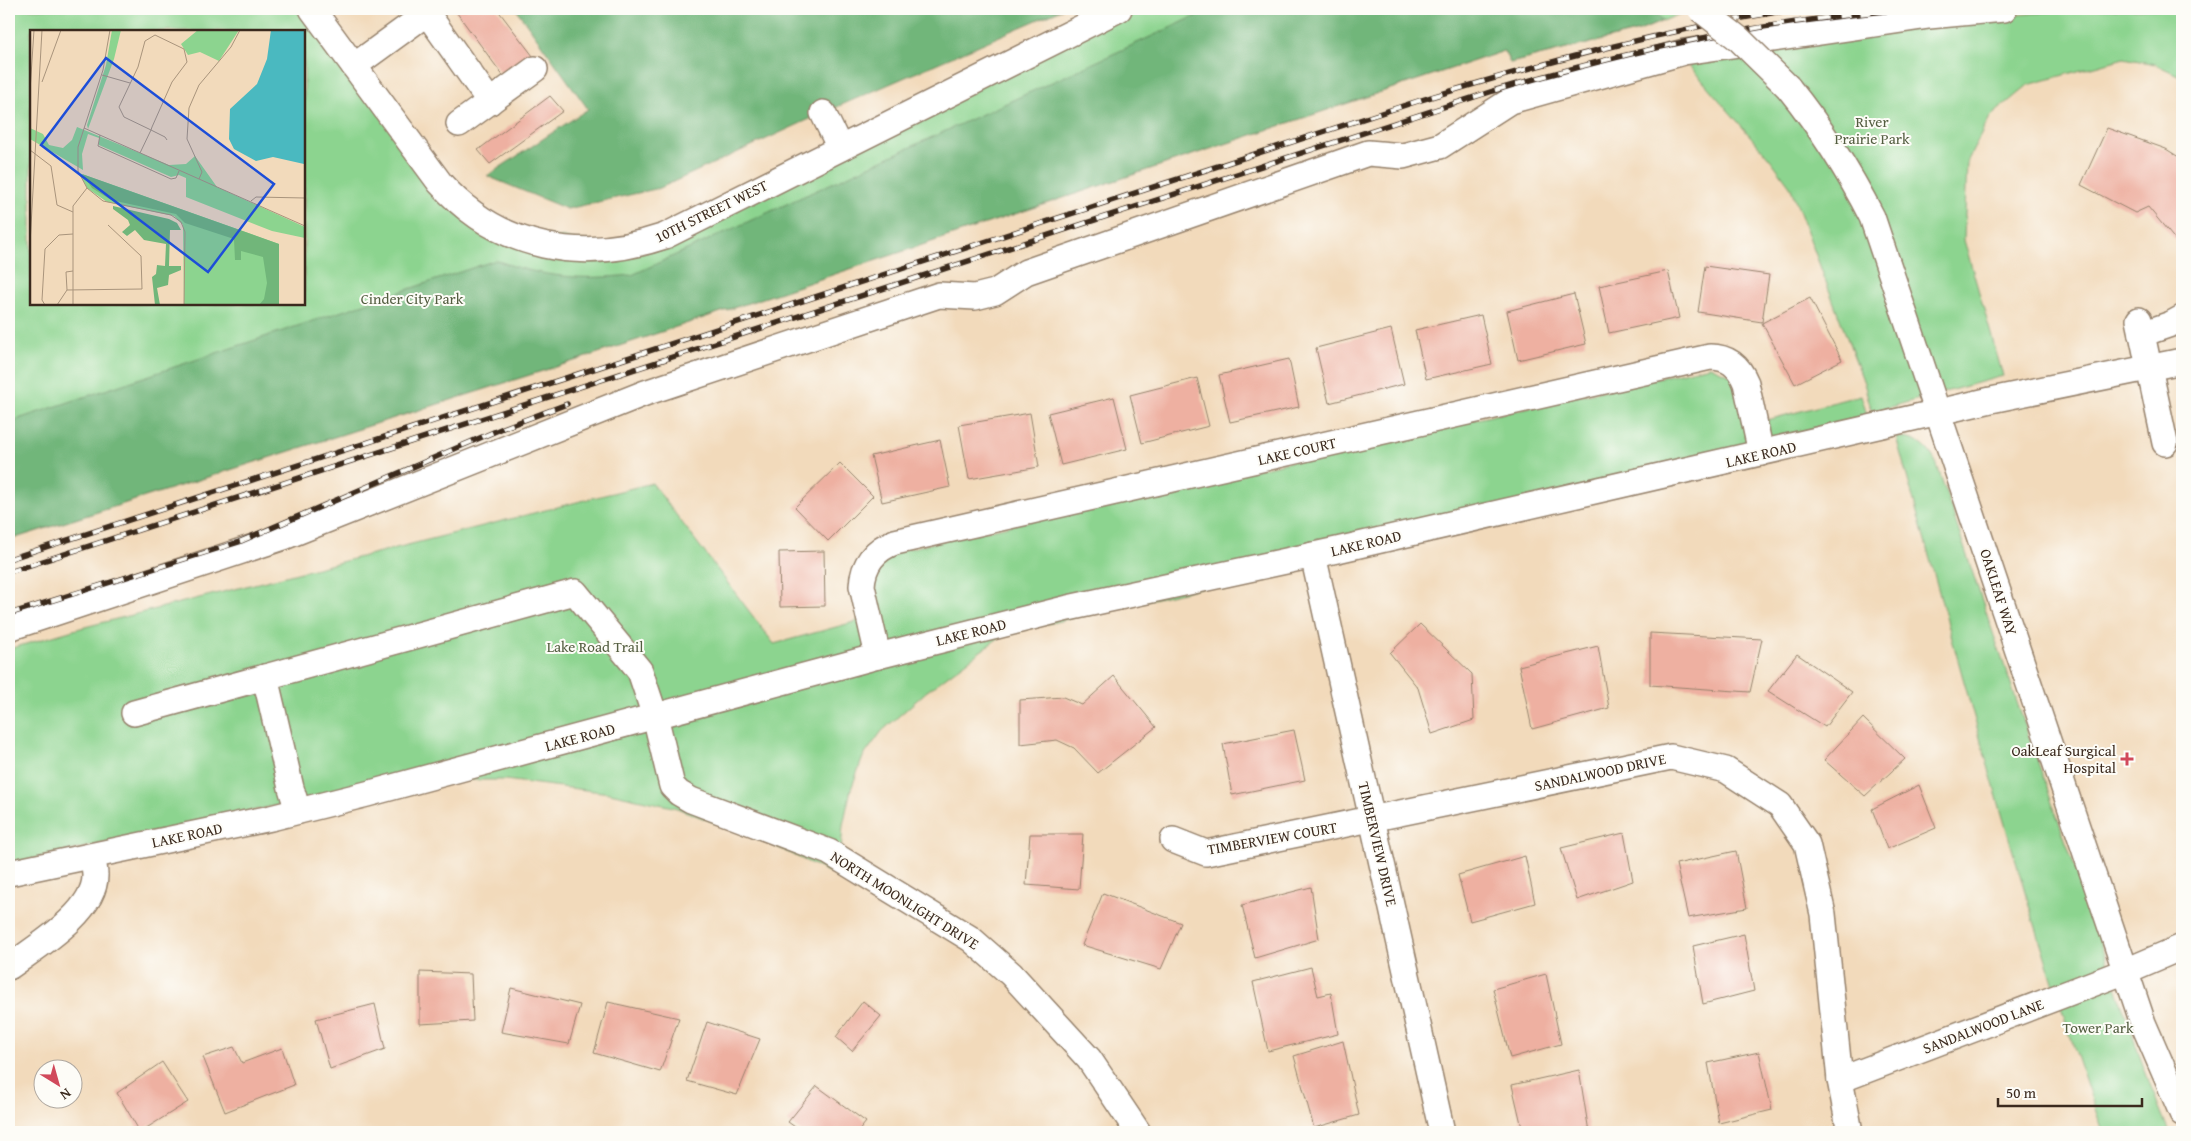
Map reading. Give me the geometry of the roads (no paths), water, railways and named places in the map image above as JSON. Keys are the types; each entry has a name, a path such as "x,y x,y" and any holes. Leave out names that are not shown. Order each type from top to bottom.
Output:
{"street":[{"name":"10TH STREET WEST","path":"312,9 451,195 465,208 519,239 550,247 586,250 628,247 665,236 1118,9"},
{"name":"OAKLEAF WAY","path":"1700,9 1739,39 1788,86 1833,146 1872,217 2143,1023 2182,1113"},
{"path":"9,628 284,536 654,390 939,296 975,296 995,292 1026,272 1368,153 1403,156 1440,146 1510,101 1684,52 1929,16 2004,9"},
{"path":"354,66 425,11 490,102"},
{"path":"459,124 535,69"},
{"path":"823,113 840,148"},
{"path":"2165,442 2141,327 2171,324 2182,318"},
{"name":"LAKE COURT","path":"878,656 862,586 862,577 866,566 877,552 895,542 1710,357 1719,357 1728,361 1737,366 1742,373 1746,383 1761,454"},
{"name":"LAKE ROAD","path":"9,873 298,811 878,656 1068,608 1313,555 1939,413 2182,361"},
{"name":"TIMBERVIEW DRIVE","path":"1313,555 1442,1132"},
{"name":"NORTH MOONLIGHT DRIVE","path":"265,677 575,592 640,671 655,716 668,776 672,786 679,793 691,800 829,852 971,939 1011,974 1089,1059 1138,1132"},
{"path":"134,713 265,677 298,811"},
{"name":"SANDALWOOD DRIVE","path":"1372,819 1671,756 1726,770 1780,805 1807,844 1823,914 1840,1080 1850,1132"},
{"name":"TIMBERVIEW COURT","path":"1173,840 1206,852 1372,819"},
{"path":"9,967 71,922 87,901 95,876 92,856"},
{"name":"SANDALWOOD LANE","path":"1840,1080 2126,971 2182,947"}],"railway":[{"path":"9,559 1418,101 1511,73 1605,48 1700,26 1796,9"},
{"path":"9,572 1493,91 1677,43 1760,27 1902,9"},
{"path":"9,614 239,542 503,428 567,404"}],"place":[{"name":"OakLeaf Surgical Hospital","path":"2127,759"}],"park label":[{"name":"River Prairie Park","path":"1872,130"},
{"name":"Cinder City Park","path":"412,298"},
{"name":"Lake Road Trail","path":"595,646"},
{"name":"Tower Park","path":"2098,1027"}]}
